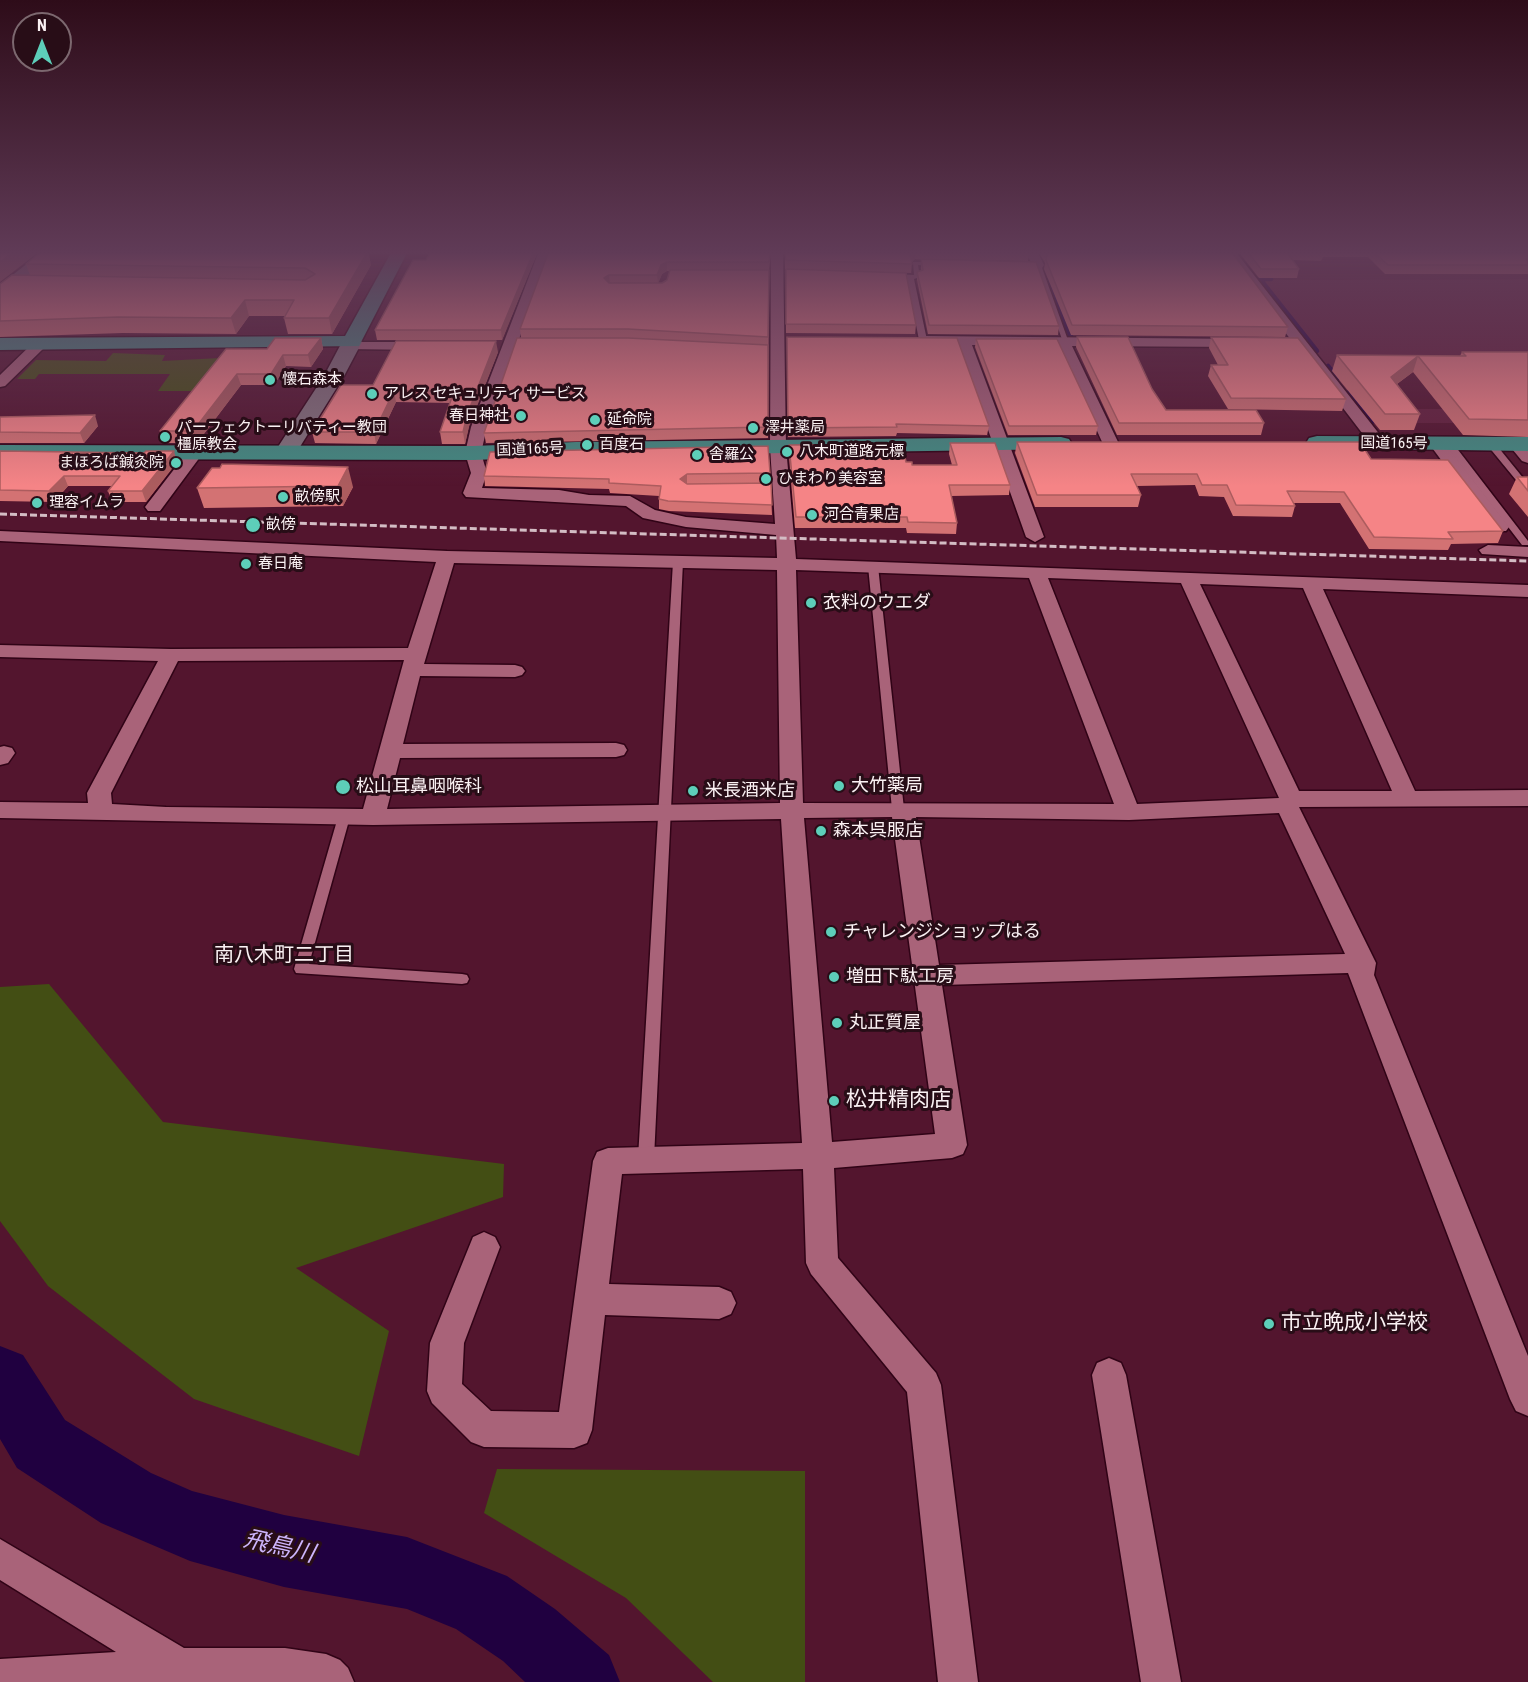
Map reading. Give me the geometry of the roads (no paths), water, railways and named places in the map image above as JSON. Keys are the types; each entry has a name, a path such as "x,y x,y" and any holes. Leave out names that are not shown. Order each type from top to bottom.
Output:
{"highway":[{"path":"0,344 351,344 359,329"},
{"name":"国道165号","path":"1297,443 1491,444 1525,448"},
{"name":"国道165号","path":"0,452 473,453 576,449 1134,444"}],"main road":[{"path":"285,453 334,376 351,344"}],"street":[{"path":"513,329 473,453 479,473 472,493 559,495 589,500 630,501 650,514 686,522 784,530"},
{"path":"778,329 776,488 784,530 792,810 818,1156 822,1263 924,1385 958,1682"},
{"path":"1289,329 1378,443"},
{"path":"918,340 1253,343"},
{"path":"963,340 1035,537"},
{"path":"1065,342 1093,444"},
{"path":"1276,343 1299,343"},
{"path":"0,383 40,344"},
{"path":"351,344 437,346"},
{"path":"1443,445 1500,527"},
{"path":"154,507 195,453"},
{"path":"0,536 447,557 873,566 1528,591"},
{"path":"1488,550 1526,547"},
{"path":"373,817 414,662 447,557"},
{"path":"1036,572 1129,813"},
{"path":"1188,578 1363,963 1361,975 1528,1399"},
{"path":"1311,584 1407,798"},
{"path":"0,651 414,662 515,671"},
{"path":"101,812 99,793 171,655"},
{"path":"391,751 616,750"},
{"path":"0,810 166,815 373,817 901,808 1129,813 1289,802 1407,798 1528,798"},
{"path":"484,1247 447,1343 444,1391 484,1429 574,1430 608,1161 646,1158 818,1156 952,1145 901,808"},
{"path":"928,975 1363,963"},
{"path":"591,1299 718,1303"},
{"path":"1109,1375 1161,1682"},
{"path":"0,1558 157,1673"},
{"path":"0,1679 285,1668 326,1674 334,1682"}],"lane":[{"path":"917,329 918,340"},
{"path":"1061,329 1065,342"},
{"path":"1491,444 1528,489"},
{"path":"1443,445 1526,547"},
{"path":"646,1158 678,562"},
{"path":"873,566 901,808"},
{"path":"344,816 301,969 462,980"}],"waterway":[{"path":"1068,329 1072,339"},
{"path":"1300,329 1317,351"},
{"path":"1328,366 1338,378"},
{"path":"1349,392 1372,419"},
{"path":"1370,418 1373,421"},
{"name":"飛鳥川","path":"0,1378 41,1444 126,1498 190,1526 284,1551 407,1573 481,1602 529,1635 582,1682"}],"railway":[{"path":"0,514 1528,561"}],"place":[{"name":"懐石森本","path":"270,380"},
{"name":"アレス セキュリティ サービス","path":"372,394"},
{"name":"春日神社","path":"521,416"},
{"name":"延命院","path":"595,420"},
{"name":"澤井薬局","path":"753,428"},
{"name":"パーフェクトーリバティー教団 橿原教会","path":"165,437"},
{"name":"百度石","path":"587,445"},
{"name":"八木町道路元標","path":"787,452"},
{"name":"舎羅公","path":"697,455"},
{"name":"まほろば鍼灸院","path":"176,463"},
{"name":"ひまわり美容室","path":"766,479"},
{"name":"畝傍駅","path":"283,497"},
{"name":"理容イムラ","path":"37,503"},
{"name":"河合青果店","path":"812,515"},
{"name":"畝傍","path":"253,525"},
{"name":"春日庵","path":"246,564"},
{"name":"衣料のウエダ","path":"811,603"},
{"name":"大竹薬局","path":"839,786"},
{"name":"松山耳鼻咽喉科","path":"343,787"},
{"name":"米長酒米店","path":"693,791"},
{"name":"森本呉服店","path":"821,831"},
{"name":"チャレンジショップはる","path":"831,932"},
{"name":"増田下駄工房","path":"834,977"},
{"name":"丸正質屋","path":"837,1023"},
{"name":"松井精肉店","path":"834,1101"},
{"name":"市立晩成小学校","path":"1269,1324"}],"district":[{"name":"南八木町二丁目","path":"284,956"}]}
